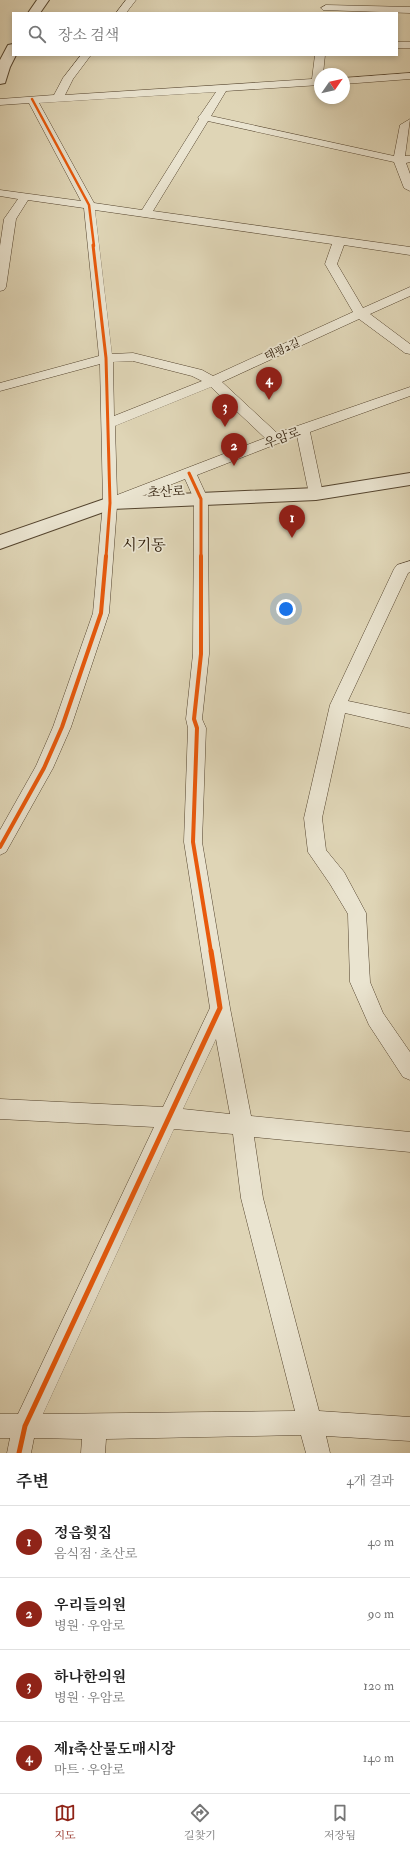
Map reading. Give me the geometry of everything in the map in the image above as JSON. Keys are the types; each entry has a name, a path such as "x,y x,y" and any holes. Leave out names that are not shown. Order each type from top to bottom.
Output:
{"street":[{"path":"35,12 43,0"},
{"path":"123,12 131,0"},
{"path":"326,7 410,10"},
{"path":"398,44 410,45"},
{"path":"0,80 3,67 12,50"},
{"path":"58,98 72,73 85,56"},
{"path":"319,68 320,56"},
{"path":"350,81 410,76"},
{"path":"0,102 314,82"},
{"path":"146,214 203,117 222,88"},
{"path":"0,847 47,761 62,726 101,613 110,503 109,423 106,358 89,205 32,99"},
{"path":"203,117 404,160"},
{"path":"410,122 404,125 404,160 410,188"},
{"path":"0,193 410,251"},
{"path":"0,287 10,220 25,197"},
{"path":"339,241 332,264 361,314 410,350"},
{"name":"태평2길","path":"109,423 213,380 410,291"},
{"path":"0,387 106,358 134,357 197,373 213,380 275,439"},
{"name":"우암로","path":"110,503 275,439 410,391"},
{"path":"302,429 316,494"},
{"path":"189,472 201,499 201,654 194,719 198,728 193,842 220,1008 242,1124 252,1198 318,1453"},
{"name":"초산로","path":"0,542 110,503 316,494 410,479"},
{"path":"410,566 402,569 338,704 313,818 317,852 337,878 357,912 360,982 376,1018 410,1070"},
{"path":"338,704 410,721"},
{"path":"19,1453 25,1426 220,1008"},
{"path":"0,1109 170,1118 410,1142"},
{"path":"0,1426 95,1427 309,1423 410,1429"},
{"path":"93,1453 95,1427"}],"cycle path":[{"path":"0,847 44,768 62,727 101,613 110,503 106,358 89,205 32,99"},
{"path":"19,1453 25,1426 220,1008 193,842 197,728 194,719 201,654 201,499 189,473"}],"place":[{"name":"제1축산물도매시장","path":"269,400"},
{"name":"하나한의원","path":"225,427"},
{"name":"우리들의원","path":"234,466"},
{"name":"정읍횟집","path":"292,538"}],"district":[{"name":"시기동","path":"144,545"}]}
